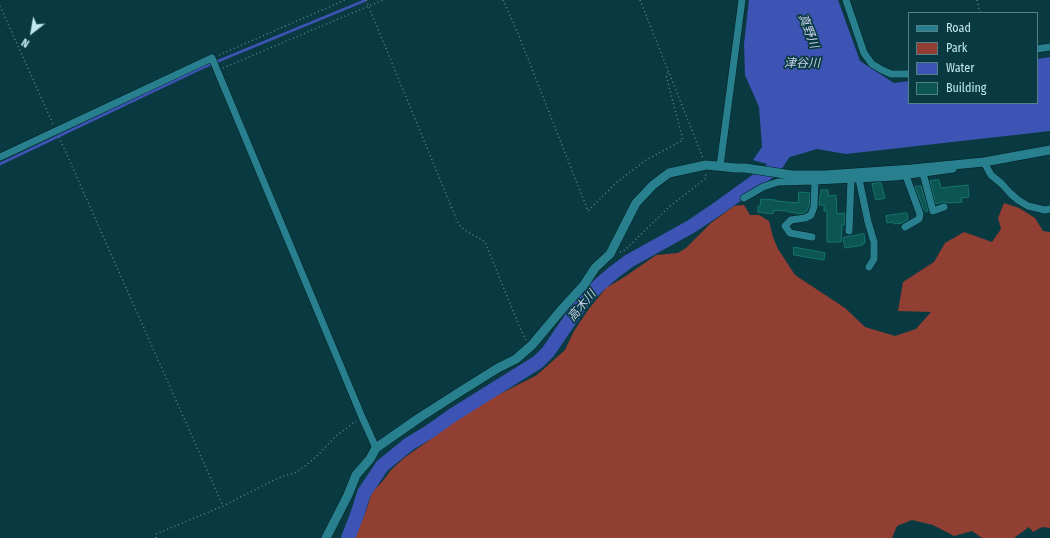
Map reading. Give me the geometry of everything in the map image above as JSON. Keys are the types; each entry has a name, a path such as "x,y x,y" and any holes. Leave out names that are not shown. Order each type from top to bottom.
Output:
{"street":[{"path":"720,166 742,0"},
{"path":"846,0 864,53 872,64 891,74 908,74"},
{"path":"1038,49 1050,47"},
{"path":"0,156 212,59 376,448"},
{"path":"326,538 348,495 356,475 370,459 376,448 458,392 516,359 532,345 584,285 595,268 610,254 636,203 653,185 669,173 706,165 745,168 792,175 825,175 984,162 1050,150"},
{"path":"744,198 763,187 778,182 906,176 968,167 984,162"},
{"path":"984,162 991,175 1018,200 1028,206 1045,210 1050,209"},
{"path":"923,173 933,211"},
{"path":"905,227 919,219 920,214 906,176"},
{"path":"859,178 868,222 874,242 874,259 869,267"},
{"path":"849,231 851,179"},
{"path":"812,237 790,233 785,226 792,220 805,218 811,215 814,206 815,181"},
{"path":"920,214 927,216 933,211 944,207"}],"path":[{"path":"212,59 345,0"},
{"path":"366,0 458,223 461,229 485,242 520,328 526,339 532,345"},
{"path":"216,68 383,0"},
{"path":"503,0 588,211 617,182 646,160 683,140 666,75 668,70"},
{"path":"619,252 626,250 669,207 705,179 706,165 640,0"},
{"path":"977,0 980,12"},
{"path":"0,6 56,131"},
{"path":"60,140 223,506"},
{"path":"156,538 156,534 223,506 278,478 297,472 315,458 336,436 362,417"}],"green space":[{"path":"1004,203 1019,208 1035,218 1043,231 1050,232 1050,528 1042,527 1033,532 1029,527 1014,538 982,538 972,531 954,536 933,525 912,520 897,526 892,538 355,538 372,492 391,470 404,458 469,412 490,399 537,375 565,350 574,331 588,310 606,288 656,255 678,253 686,248 711,223 734,206 744,205 750,215 759,215 769,221 778,249 795,275 845,308 865,327 895,336 916,329 931,312 898,311 903,282 934,262 945,243 964,232 992,242 1001,229 998,218"}],"water":[{"name":"津谷川","path":"749,0 838,0 860,61 894,83 908,81 908,104 1038,104 1038,59 1050,57 1050,131 846,154 817,149 790,157 774,166 753,160 762,147 759,107 745,75 744,44"}],"building":[{"path":"939,180 941,188 968,185 969,197 961,198 962,202 943,202 936,204 930,181"},
{"path":"881,183 885,198 876,200 872,184"},
{"path":"921,186 928,211 926,212 915,187"},
{"path":"821,190 828,190 828,196 836,195 837,214 845,213 844,225 842,225 841,242 827,242 827,211 824,211 824,205 819,205"},
{"path":"799,192 810,193 809,206 807,211 803,213 797,214 788,211 776,210 773,211 773,214 758,212 758,206 760,206 761,199 798,203"},
{"path":"907,213 908,220 902,223 887,223 886,216"},
{"path":"864,234 865,243 862,243 863,245 845,248 843,238"},
{"path":"794,247 825,253 824,260 794,255"}],"waterway":[{"path":"0,164 204,67 366,0"},
{"name":"高木川","path":"348,538 364,493 382,466 409,444 538,362 548,352 583,301 599,285 629,261 692,226 774,168 787,148"}],"water label":[{"name":"真野川","path":"808,31"}]}
